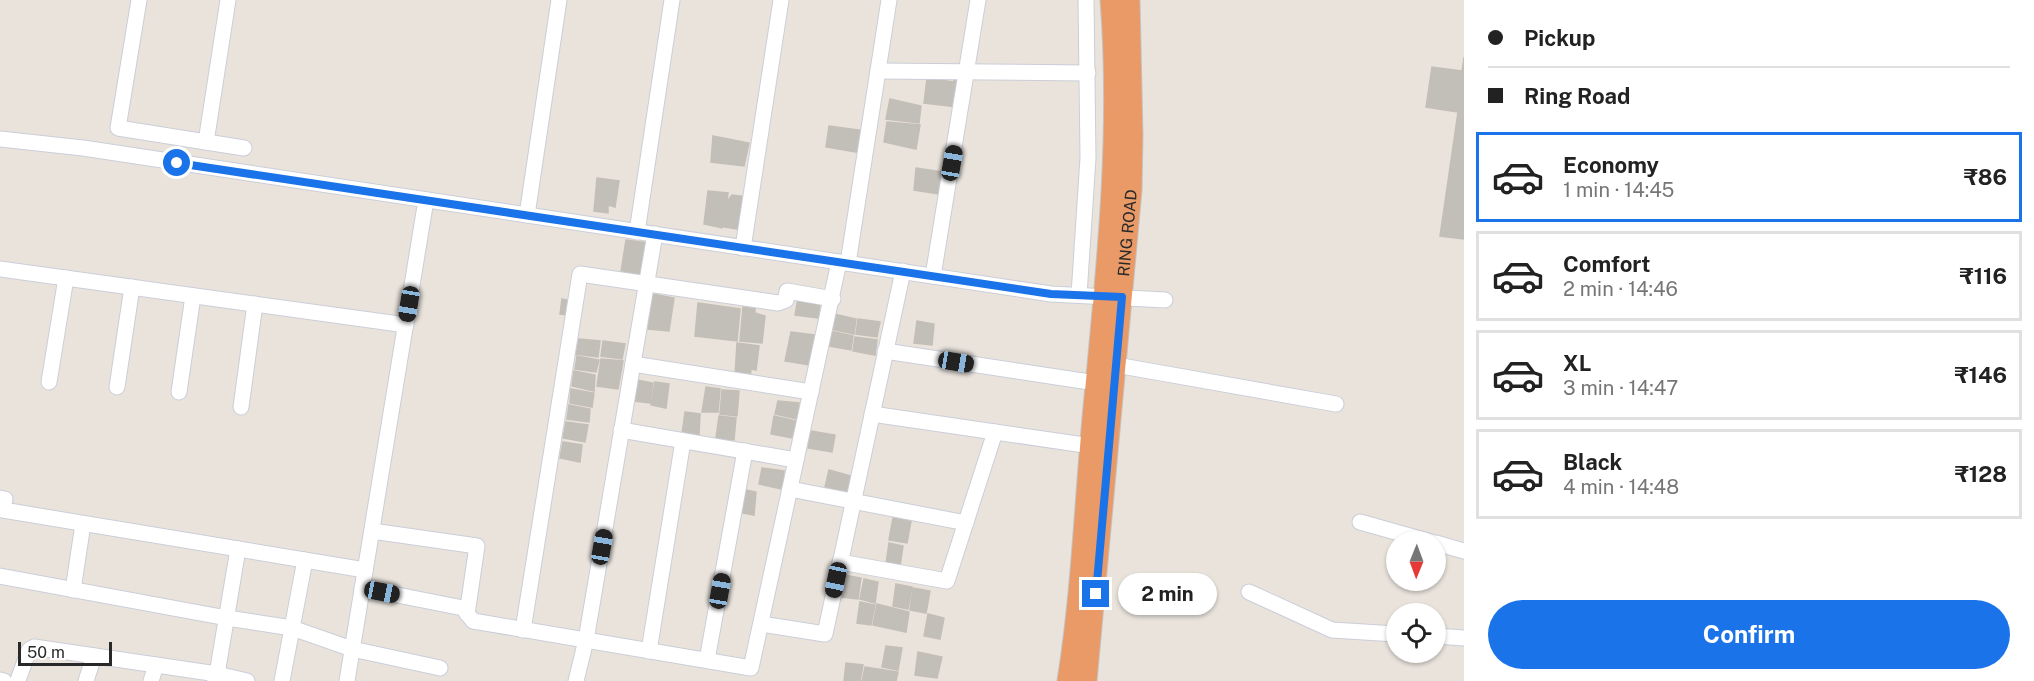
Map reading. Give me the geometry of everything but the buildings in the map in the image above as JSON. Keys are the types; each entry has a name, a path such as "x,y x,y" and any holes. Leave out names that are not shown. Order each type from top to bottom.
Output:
{"highway":[{"name":"RING ROAD","path":"1086,681 1116,365 1113,297 1112,0"},
{"name":"RING ROAD","path":"1068,681 1077,605 1096,383 1113,297 1132,135 1129,0"}],"street":[{"path":"139,0 118,128 244,148"},
{"path":"206,142 228,0"},
{"path":"522,214 549,0"},
{"path":"522,214 559,0"},
{"path":"637,231 672,0"},
{"path":"743,248 781,0"},
{"path":"362,588 463,608 473,621 752,668 832,299 844,263 889,0"},
{"path":"933,276 968,73 978,0"},
{"path":"1079,295 1088,158 1086,0"},
{"path":"878,71 1088,73"},
{"path":"0,139 522,214 1051,294 1164,300"},
{"path":"347,681 426,200"},
{"path":"576,681 586,640 655,234"},
{"path":"0,269 406,325"},
{"path":"761,624 825,634 903,272"},
{"path":"523,630 580,274 778,303 786,300 787,291 832,299"},
{"path":"49,382 66,278"},
{"path":"117,387 132,287"},
{"path":"178,392 194,296"},
{"path":"241,407 255,304"},
{"path":"885,351 1096,383"},
{"path":"633,364 811,392"},
{"path":"1116,365 1336,404"},
{"path":"872,414 1091,446"},
{"path":"621,430 796,460"},
{"path":"840,562 947,581 995,432"},
{"path":"649,651 683,441"},
{"path":"707,660 745,452"},
{"path":"790,489 854,499 966,524"},
{"path":"1,511 365,570"},
{"path":"1360,522 1392,531"},
{"path":"73,590 83,524"},
{"path":"372,531 477,546 467,614"},
{"path":"1446,546 1464,551"},
{"path":"216,678 238,549"},
{"path":"282,681 306,560"},
{"path":"0,576 227,618 292,627 352,649 440,668"},
{"path":"1249,592 1332,630 1386,633"},
{"path":"1446,637 1464,638"},
{"path":"18,681 30,647 156,665 216,678 247,681"},
{"path":"86,681 94,656"},
{"path":"151,681 156,665"}],"route":[{"path":"177,163 1051,294 1122,297 1096,594"}]}
